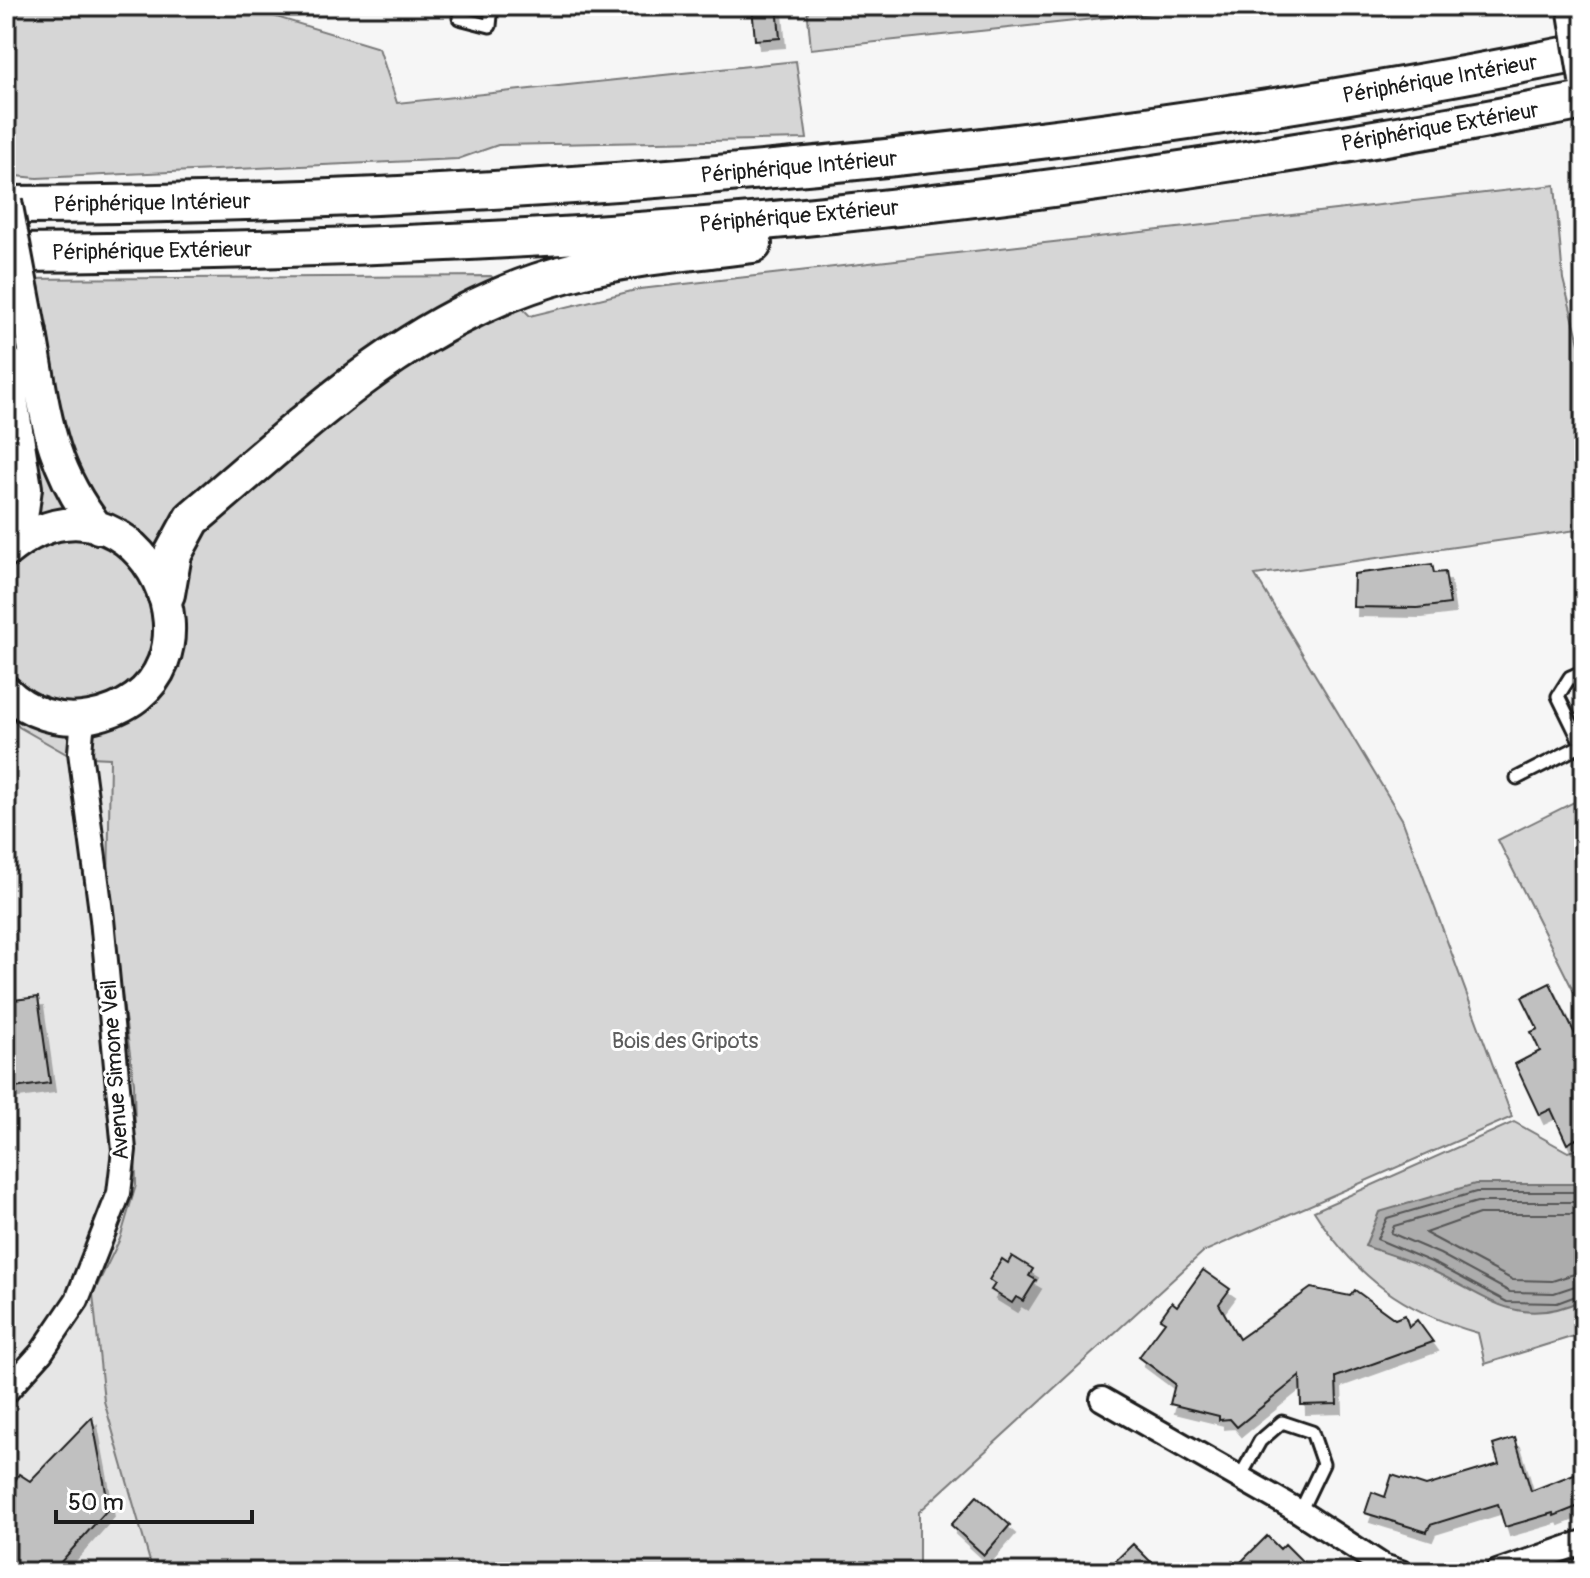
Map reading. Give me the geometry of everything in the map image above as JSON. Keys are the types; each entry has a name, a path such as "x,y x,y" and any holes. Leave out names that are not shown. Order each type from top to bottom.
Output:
{"highway":[{"name":"Périphérique Intérieur","path":"6,203 494,192 790,169 1237,114 1584,52"},
{"name":"Périphérique Extérieur","path":"6,253 433,243 639,230 846,212 1247,162 1584,101"},
{"path":"166,594 173,554 192,519 374,366 441,322 501,295 568,272 645,258 813,237 846,212"}],"main road":[{"path":"6,203 53,452 65,481 98,528"},
{"path":"6,360 26,488 13,546"},
{"path":"6,691 28,708 45,715 83,718 119,708 135,697 153,676 166,650 169,632 166,594 147,559 116,535 98,528 57,526 13,546"}],"street":[{"path":"1572,6 1584,80"},
{"name":"Avenue Simone Veil","path":"6,1392 41,1353 77,1300 119,1193 124,1150 102,919 80,752 83,718"},
{"path":"1102,1399 1300,1512 1383,1566 1401,1572"},
{"path":"1497,1572 1584,1542"}],"lane":[{"path":"459,18 490,26 492,6"},
{"path":"1517,778 1583,745 1558,696 1570,677 1584,671"},
{"path":"1240,1477 1260,1441 1282,1422 1312,1432 1323,1464 1300,1512"}],"shaded area":[{"path":"6,709 70,756 110,758 108,893 134,1083 136,1185 120,1239 93,1294 104,1401 153,1572 6,1572"}],"green space":[{"path":"6,6 240,6 379,48 397,103 796,61 807,139 498,145 458,159 37,178 6,175"},
{"path":"807,6 1216,6 811,49"},
{"name":"Bois des Gripots","path":"1555,185 1563,279 1584,362 1584,529 1255,575 1402,819 1512,1117 1203,1252 919,1512 919,1572 153,1572 104,1401 93,1294 120,1239 136,1185 134,1083 108,893 110,758 70,756 19,727 6,709 6,279 491,276 530,316 640,289"},
{"path":"1584,797 1584,1012 1498,840"},
{"path":"1514,1122 1568,1152 1584,1147 1584,1333 1485,1364 1478,1333 1426,1314 1383,1288 1346,1255 1314,1211"}],"water":[{"path":"1475,1184 1584,1184 1584,1299 1542,1312 1506,1307 1427,1268 1365,1246 1379,1212"}],"building":[{"path":"752,6 777,6 780,38 755,40"},
{"path":"1432,564 1434,573 1445,572 1450,604 1417,608 1353,607 1354,574"},
{"path":"1550,983 1575,1034 1584,1031 1584,1135 1567,1144 1551,1109 1539,1115 1515,1064 1540,1051 1531,1032 1538,1029 1522,997"},
{"path":"38,997 50,1083 6,1089 6,1001"},
{"path":"1012,1256 1033,1269 1029,1276 1036,1280 1023,1301 1016,1297 1012,1303 991,1290 995,1284 989,1280 1002,1259 1008,1263"},
{"path":"1203,1270 1230,1289 1219,1304 1239,1339 1311,1288 1350,1296 1355,1290 1395,1319 1405,1315 1409,1327 1417,1320 1433,1342 1336,1377 1337,1404 1301,1405 1300,1376 1237,1427 1230,1419 1219,1420 1219,1416 1170,1404 1175,1384 1139,1357 1165,1322 1160,1319 1172,1302 1177,1306"},
{"path":"92,1417 109,1508 52,1572 6,1572 6,1496 19,1474 30,1481"},
{"path":"1515,1438 1531,1491 1584,1470 1584,1504 1554,1516 1553,1513 1505,1527 1498,1504 1430,1525 1427,1532 1365,1513 1372,1492 1385,1497 1392,1475 1426,1486 1499,1464 1493,1445"},
{"path":"977,1496 1010,1525 984,1555 951,1525"},
{"path":"1267,1536 1280,1549 1285,1544 1313,1572 1251,1572 1241,1562"},
{"path":"1133,1544 1161,1572 1104,1572"}]}
